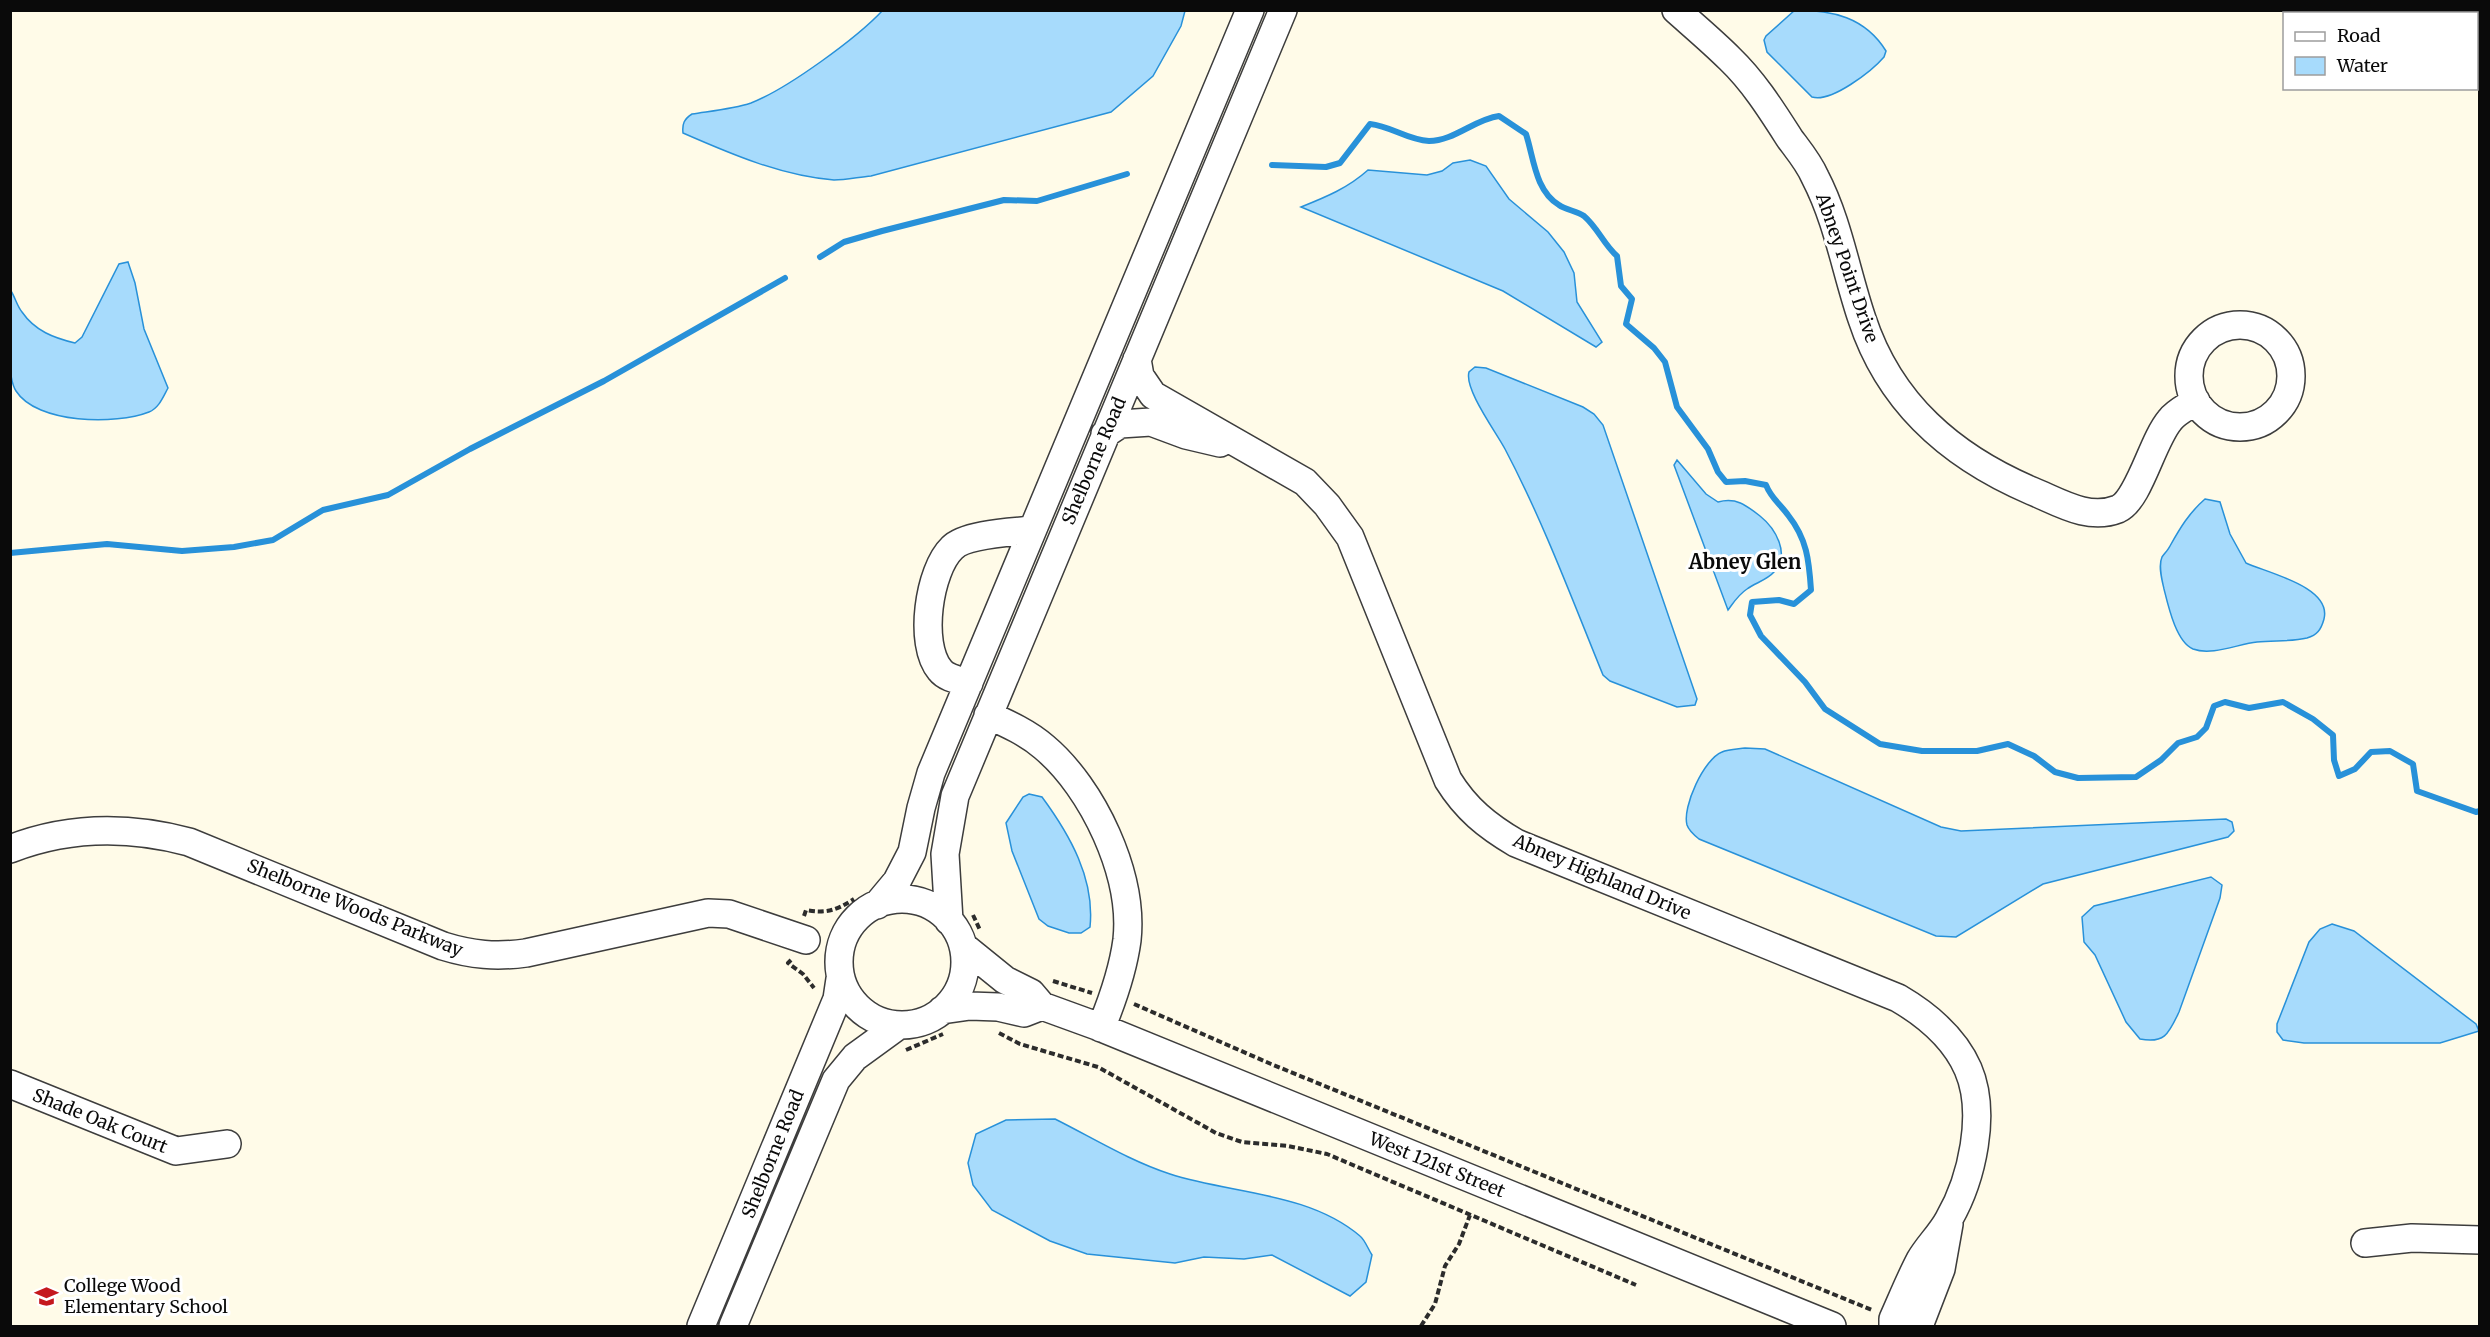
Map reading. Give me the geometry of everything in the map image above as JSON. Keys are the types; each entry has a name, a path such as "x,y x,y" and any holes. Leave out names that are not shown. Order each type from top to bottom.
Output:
{"street":[{"name":"Shelborne Road","path":"877,905 897,881 912,852 931,773 1250,10"},
{"name":"Shelborne Road","path":"960,916 945,854 955,796 1283,10"},
{"name":"Abney Point Drive","path":"1676,10 1732,60 1753,85 1815,176 1834,224 1862,320 1877,356 1894,384 1935,433 1967,457 2016,484 2080,511 2093,514 2109,512 2122,507 2133,495 2157,438 2171,418 2196,401"},
{"name":"Abney Highland Drive","path":"1137,359 1140,375 1153,395 1257,452 1305,482 1327,505 1350,537 1448,780 1460,800 1489,828 1516,843 1898,998 1933,1021 1959,1053 1968,1070 1977,1124 1970,1167 1949,1220 1941,1269 1919,1326"},
{"name":"Abney Highland Drive","path":"1105,434 1120,424 1151,422 1185,435 1257,452"},
{"path":"969,683 940,671 933,659 928,613 938,571 946,555 960,542 1032,530"},
{"path":"988,715 1030,736 1062,763 1088,799 1109,839 1122,884 1127,937 1124,959 1113,999 1101,1028"},
{"name":"Shelborne Woods Parkway","path":"10,849 42,838 89,831 141,831 164,835 189,842 443,946 479,956 526,953 708,913 729,914 806,940"},
{"path":"904,899 960,916 974,943 960,986 943,1022 928,1019 899,1025 887,1023 866,1014 809,953 806,940 816,930 837,930 850,926 857,917 877,905 904,899"},
{"name":"Shelborne Road","path":"701,1326 837,999 832,980 842,942 850,926"},
{"name":"West 121st Street","path":"974,943 1005,980 1031,993 1042,1006 1832,1326"},
{"name":"West 121st Street","path":"943,1022 970,1006 998,1007 1024,1013 1042,1006"},
{"name":"Shelborne Road","path":"733,1326 836,1080 855,1057 899,1025"},
{"name":"Shade Oak Court","path":"10,1084 176,1151 227,1144"},
{"name":"Abney Highland Drive","path":"1893,1326 1893,1319 1920,1259 1949,1220"},
{"path":"2365,1243 2412,1238 2480,1240"}],"path":[{"path":"960,916 974,943"},
{"path":"788,963 803,974 832,980"},
{"path":"1043,976 1139,1006 1271,1064 1869,1309"},
{"path":"897,1053 917,1047 943,1022"},
{"path":"994,1030 1020,1044 1098,1067 1216,1133 1242,1142 1288,1146 1327,1154 1636,1285"},
{"path":"1421,1326 1435,1304 1445,1266 1459,1244 1470,1215"}],"water":[{"path":"883,10 1185,11 1181,26 1153,76 1111,112 871,176 834,180 795,174 738,156 683,133 684,122 692,114 751,103 802,75 839,48"},
{"path":"1795,10 1835,14 1858,23 1878,39 1886,51 1884,57 1840,91 1820,98 1812,97 1767,52 1764,40"},
{"path":"1470,160 1486,166 1509,199 1548,232 1564,252 1574,273 1577,302 1602,342 1596,347 1503,291 1301,207 1345,187 1368,170 1427,175 1442,171 1453,163"},
{"path":"128,262 135,283 144,329 168,388 160,402 149,412 117,419 98,420 59,416 26,402 16,391 10,372 11,291 20,310 39,329 52,336 75,343 82,337 119,264"},
{"path":"1475,367 1486,368 1583,407 1594,414 1603,425 1697,699 1695,705 1677,707 1610,681 1603,675 1532,504 1505,449 1471,389 1469,372"},
{"path":"1677,460 1706,494 1718,502 1736,501 1750,508 1766,521 1779,542 1781,557 1774,572 1744,591 1728,610 1674,465"},
{"path":"2205,499 2220,502 2230,534 2246,563 2296,583 2318,598 2324,608 2324,619 2316,634 2301,639 2257,642 2208,651 2193,649 2182,639 2168,604 2161,577 2161,561 2185,521"},
{"path":"1745,748 1765,749 1941,827 1961,831 2226,819 2232,822 2234,831 2228,837 2043,884 1956,937 1936,936 1699,839 1688,827 1686,817 1696,784 1715,756 1722,752"},
{"path":"1029,794 1042,797 1071,842 1078,858 1089,892 1091,909 1090,927 1081,933 1069,933 1048,926 1039,919 1012,851 1006,823 1023,797"},
{"path":"2211,877 2222,885 2220,898 2179,1012 2169,1031 2161,1038 2140,1039 2126,1022 2095,955 2084,942 2082,917 2094,906"},
{"path":"2332,924 2354,931 2476,1024 2479,1031 2440,1043 2304,1043 2283,1040 2277,1032 2277,1024 2309,942 2320,929"},
{"path":"1055,1119 1155,1169 1194,1181 1293,1202 1339,1222 1362,1238 1372,1255 1366,1282 1350,1296 1272,1255 1244,1259 1204,1257 1175,1263 1087,1254 1050,1241 992,1210 973,1185 968,1163 976,1134 1006,1120"}],"waterway":[{"path":"1272,165 1326,167 1340,163 1370,124 1429,141 1447,138 1481,121 1499,116 1526,134 1540,183 1545,191 1559,205 1584,216 1617,256 1621,286 1632,299 1626,324 1654,348 1665,362 1677,407 1708,449 1718,472 1726,482 1745,481 1766,485 1770,494 1794,524 1803,541 1808,559 1811,590 1794,604 1779,600 1752,602 1750,615 1761,636 1805,682 1825,709 1880,744 1922,751 1977,751 2008,744 2034,756 2055,772 2078,778 2136,777 2161,760 2178,743 2197,737 2206,728 2214,706 2225,702 2249,708 2283,702 2313,719 2333,735 2334,760 2339,776 2355,769 2371,752 2390,751 2413,764 2417,791 2476,812 2480,811"},
{"path":"820,257 844,242 882,231 1004,200 1037,201 1127,174"},
{"path":"10,553 107,544 182,551 234,547 273,540 323,510 388,495 470,449 604,381 785,278"}],"place":[{"name":"College Wood Elementary School","path":"46,1296"}],"district":[{"name":"Abney Glen","path":"1745,562"}]}
